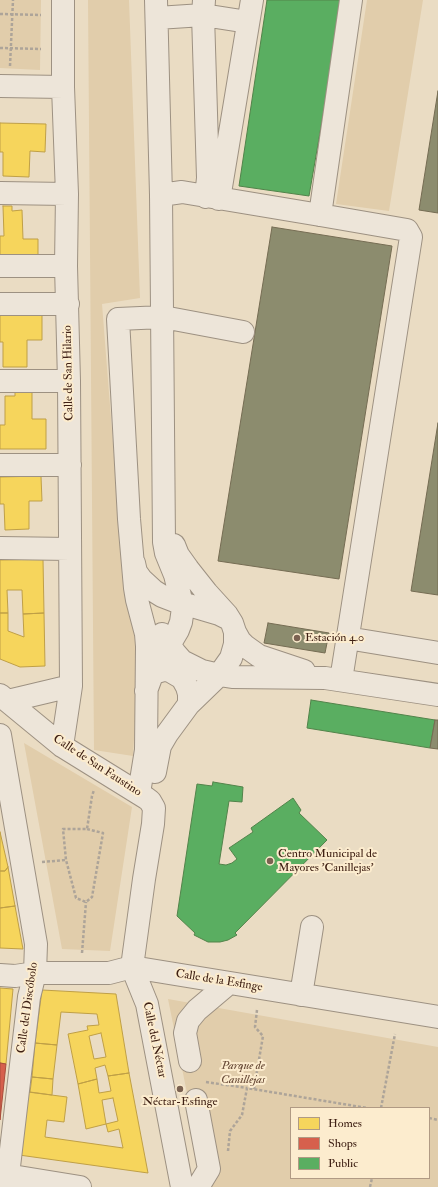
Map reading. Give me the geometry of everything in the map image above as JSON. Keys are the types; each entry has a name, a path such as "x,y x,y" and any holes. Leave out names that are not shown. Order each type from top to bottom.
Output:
{"street":[{"name":"Calle de San Hilario","path":"62,746 71,686 69,381 66,266 67,194 63,87 63,0"},
{"path":"213,198 252,0"},
{"path":"320,215 351,0"},
{"path":"148,684 178,630 183,608 175,575 166,553 164,542 163,317 156,9 203,8 248,22"},
{"path":"203,8 208,178 213,198"},
{"path":"5,77 63,87"},
{"path":"161,194 182,192 408,230 411,237 347,638 333,679"},
{"path":"0,193 67,194"},
{"path":"0,266 66,266"},
{"path":"0,304 68,304"},
{"path":"145,797 148,684 147,646 146,634 135,588 128,511 118,319 163,317 243,332"},
{"path":"0,380 69,381"},
{"path":"0,466 70,465"},
{"path":"145,797 160,746 167,734 189,704 219,675 231,658 235,644 233,628 227,615 207,593 178,555 164,522"},
{"path":"0,548 70,549"},
{"path":"133,560 136,572 146,585 162,596 219,614 227,618 240,641 259,656 333,679"},
{"path":"135,588 143,605 178,657 202,671 232,677 333,679 438,695"},
{"path":"347,638 438,653"},
{"path":"148,684 158,671 164,670 177,675 185,682 189,694 189,704"},
{"name":"Calle de San Faustino","path":"4,698 71,686"},
{"name":"Calle de San Faustino","path":"4,698 62,746 145,797"},
{"name":"Calle del Discóbolo","path":"0,735 36,944 35,973 29,997 6,1179"},
{"name":"Calle del Néctar","path":"145,797 154,808 154,818 132,967 147,1004 182,1187"},
{"path":"301,995 312,927"},
{"name":"Calle de la Esfinge","path":"0,975 14,976 35,973 109,972 132,967 438,1017"},
{"path":"190,1061 185,1033 188,1021 196,1010 229,983"},
{"path":"198,1187 209,1169 199,1091"},
{"path":"6,1179 80,1187"}],"path":[{"path":"5,77 11,48 13,0"},
{"path":"0,14 41,15"},
{"path":"0,48 41,49"},
{"path":"87,829 92,796 103,772"},
{"path":"82,957 86,902 92,897 103,833 87,829 63,829 66,860 76,898 86,902"},
{"path":"254,1089 263,1036 255,1027 257,1010"},
{"path":"381,1107 395,1034"},
{"path":"227,1152 230,1131 242,1115 247,1088"},
{"path":"199,1091 247,1088 361,1107"}],"green space":[{"path":"0,0 41,0 40,70 0,68"},
{"path":"88,0 129,0 140,298 102,304 120,533 140,633 133,756 94,750"},
{"path":"367,0 423,0 389,211 336,204"},
{"path":"24,743 132,807 110,951 62,949"},
{"name":"Parque de Canillejas","path":"168,999 438,1047 438,1187 206,1187"}],"building: Homes":[{"path":"0,123 46,124 45,152 30,151 29,177 3,176 3,152 0,152"},
{"path":"3,206 12,206 12,211 22,210 23,239 38,239 38,256 0,257 0,236 4,236"},
{"path":"42,313 42,340 27,340 27,367 3,367 3,342 0,342 0,314"},
{"path":"15,389 32,389 32,419 46,419 46,449 0,449 0,425 5,425 5,396 15,396"},
{"path":"41,476 42,501 29,501 29,529 5,530 4,504 0,504 0,477"},
{"path":"43,559 44,613 23,614 22,590 7,590 8,613 0,613 0,560"},
{"path":"0,613 8,613 8,631 24,637 23,614 44,613 45,666 20,667 0,659"},
{"path":"0,832 8,867 5,871 0,871"},
{"path":"8,867 15,906 0,908 0,871 5,871"},
{"path":"15,906 23,949 0,948 0,908"},
{"path":"0,988 13,989 6,1064 0,1063"},
{"path":"42,990 116,994 129,1073 108,1076 105,1065 95,1068 97,1079 78,1084 68,1034 88,1030 87,1026 99,1025 97,1014 61,1012 57,1045 35,1043","holes":["101,1033 106,1057 94,1059 89,1036"]},
{"path":"35,1043 57,1045 53,1079 32,1077"},
{"path":"129,1073 148,1173 19,1155 28,1092 67,1097 64,1122 47,1120 45,1137 123,1148 119,1129 108,1132 106,1124 86,1129 78,1084 97,1079 99,1093 111,1091 108,1076","holes":["113,1098 118,1121 106,1124 102,1100"]},
{"path":"32,1077 53,1079 52,1095 30,1092"}],"building: Shops":[{"path":"0,1063 6,1064 0,1120"}],"building: Public":[{"path":"267,0 343,0 309,196 239,186"},
{"path":"311,700 435,720 430,748 307,728"},
{"name":"Centro Municipal de Mayores 'Canillejas'","path":"213,782 243,787 242,802 229,801 219,864 226,865 237,859 229,848 253,832 251,828 293,798 301,810 299,813 327,840 235,933 237,935 220,942 208,942 194,935 195,933 177,916 197,784 212,786"}],"building: Industry":[{"path":"438,91 438,213 419,210"},
{"path":"272,227 392,246 339,579 218,561"},
{"path":"438,423 438,595 411,591"},
{"name":"Estación 4.0","path":"268,623 329,633 325,653 264,643"},
{"path":"435,720 438,720 438,749 430,748"}],"place":[{"name":"Estación 4.0","path":"297,638"},
{"name":"Centro Municipal de Mayores 'Canillejas'","path":"270,861"},
{"name":"Néctar-Esfinge","path":"180,1089"}]}
